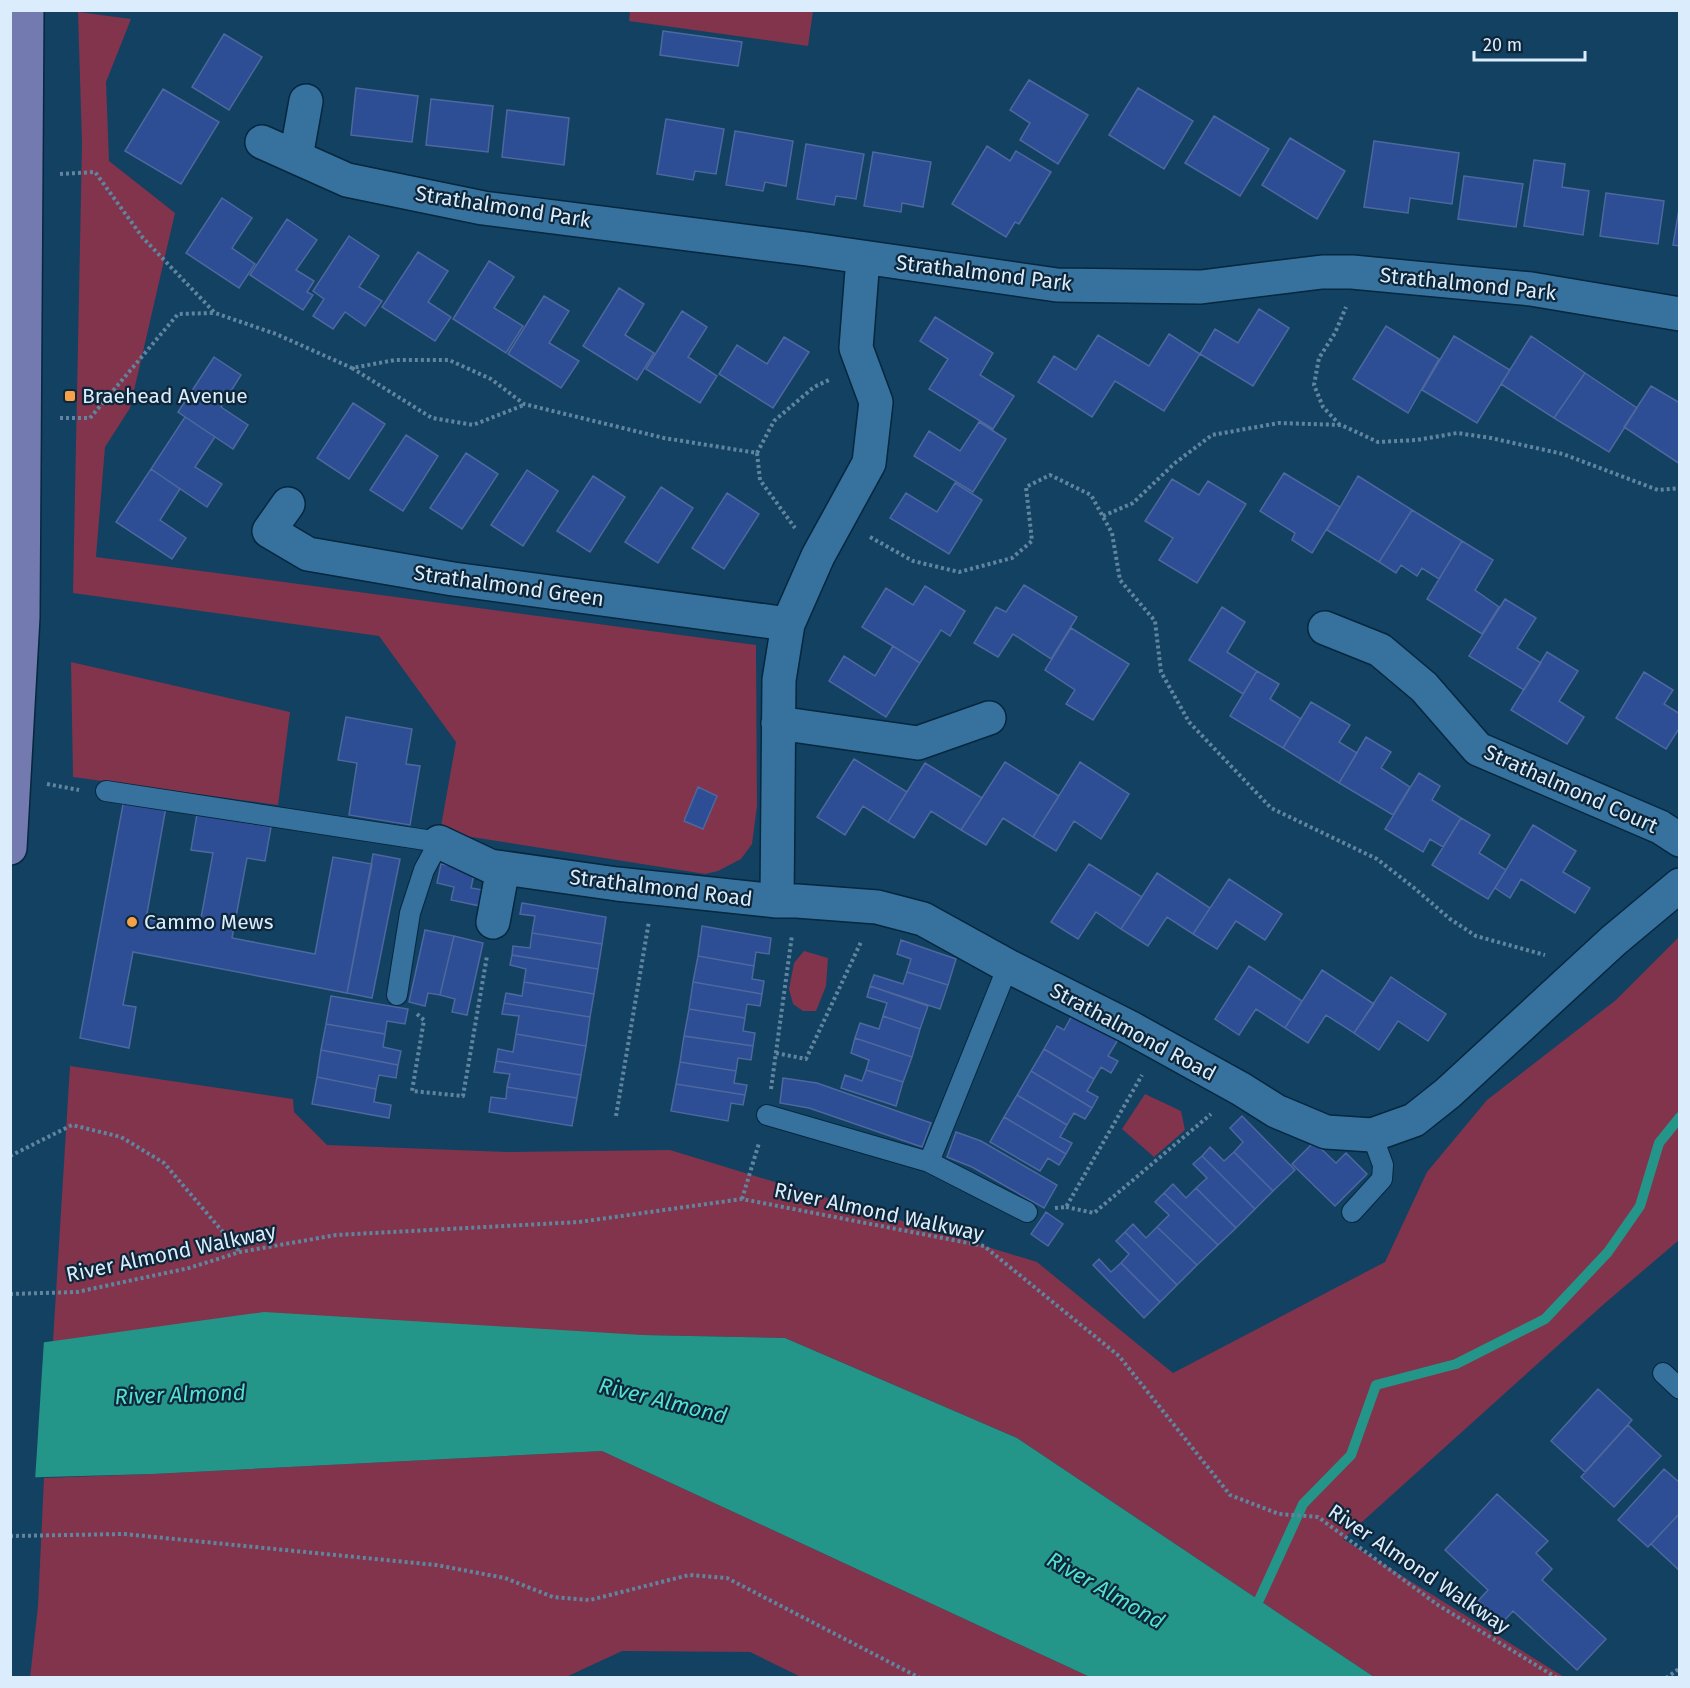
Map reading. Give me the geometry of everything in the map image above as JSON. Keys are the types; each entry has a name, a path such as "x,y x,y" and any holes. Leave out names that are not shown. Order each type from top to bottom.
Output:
{"main road":[{"path":"10,848 23,616 17,556 25,417 27,10"}],"street":[{"path":"296,157 306,101"},
{"name":"Strathalmond Park","path":"262,142 347,180 483,207 1057,285 1201,287 1322,272 1352,272 1531,289 1680,314"},
{"path":"787,901 778,723 779,680 788,624 818,556 868,463 876,402 856,348 863,258"},
{"name":"Strathalmond Green","path":"288,504 269,531 308,554 453,579 788,624"},
{"name":"Strathalmond Court","path":"1325,628 1380,650 1424,687 1478,749 1660,827 1680,840"},
{"path":"778,723 918,743 989,718"},
{"name":"Strathalmond Road","path":"439,842 490,866 655,888 877,907 923,919 1129,1028 1241,1089 1276,1111 1326,1132 1372,1135 1414,1120 1680,885"},
{"path":"492,922 503,868"}],"lane":[{"name":"Strathalmond Road","path":"105,791 439,842"},
{"path":"397,995 410,913 424,870 439,842"},
{"path":"929,1162 1008,966"},
{"path":"767,1115 929,1162 1027,1212"},
{"path":"1352,1212 1382,1179 1383,1165 1372,1135"},
{"path":"1663,1373 1680,1389"}],"path":[{"path":"27,175 95,172 143,238 215,313"},
{"path":"1352,272 1347,306 1335,333 1319,358 1314,385 1323,407 1341,425 1378,442 1417,440 1457,433 1491,438 1563,454 1658,490 1680,488"},
{"path":"25,417 90,418 178,314 215,313 276,334 352,368 432,418 473,425 524,404"},
{"path":"352,368 395,360 449,360 491,379 524,404 664,438 757,453"},
{"path":"818,556 760,480 757,453 774,421 814,387 862,364"},
{"path":"1103,516 1133,503 1175,463 1212,435 1279,423 1341,425"},
{"path":"838,519 913,561 959,572 1012,558 1032,542 1026,487 1050,475 1090,495 1112,533 1120,580 1155,621 1161,672 1189,722 1271,808 1377,859 1449,919 1476,936 1586,966"},
{"path":"14,779 105,791"},
{"path":"616,1116 655,888"},
{"path":"742,1199 767,1115 776,1053 787,901"},
{"path":"776,1053 806,1059 877,907"},
{"path":"397,995 424,1020 412,1091 463,1096 492,922"},
{"path":"1066,1207 1159,1045"},
{"path":"1027,1212 1066,1207 1094,1213 1241,1089"},
{"path":"10,1156 72,1125 121,1137 164,1163 240,1252"},
{"name":"River Almond Walkway","path":"10,1294 77,1292 189,1269 240,1252 336,1235 579,1222 742,1199 984,1246 1119,1356 1230,1495 1279,1514 1318,1517 1438,1605 1557,1677"},
{"path":"10,1536 124,1534 436,1565 505,1578 553,1597 590,1600 689,1575 727,1578 920,1677"},
{"path":"1666,1677 1680,1668"}],"shaded area":[{"path":"630,10 813,11 808,46 629,21"},
{"path":"78,12 131,19 106,82 109,161 175,213 130,408 105,447 96,557 756,645 757,806 752,844 741,859 718,871 705,874 440,832 456,742 379,636 73,593 82,144"},
{"path":"71,662 290,712 278,805 73,777"},
{"path":"1679,937 1679,1240 1604,1304 1343,1539 1564,1677 1374,1677 1017,1438 785,1338 642,1335 53,1341 70,1066 293,1099 294,1112 327,1145 507,1152 670,1150 1037,1262 1173,1373 1385,1262 1427,1172 1487,1100 1616,1000"},
{"path":"804,951 828,958 826,986 816,1011 803,1011 793,1004 789,989 794,963"},
{"path":"1145,1094 1181,1111 1185,1130 1154,1157 1122,1129"},
{"path":"602,1451 1090,1677 801,1677 750,1652 622,1651 564,1678 30,1678 38,1606 44,1478"}],"water":[{"name":"River Almond","path":"264,1312 642,1335 785,1338 1017,1438 1374,1677 1090,1677 602,1451 152,1474 11,1478 10,1347"}],"pier":[{"path":"44,1340 35,1481 10,1481 10,1344"}],"building":[{"path":"663,31 742,42 738,66 660,55"},
{"path":"224,34 262,57 229,110 192,87"},
{"path":"1029,80 1088,115 1058,164 1020,140 1030,123 1010,110"},
{"path":"356,88 418,96 412,142 351,135"},
{"path":"1138,88 1193,121 1164,169 1109,135"},
{"path":"163,89 219,122 181,184 125,151"},
{"path":"431,99 493,106 488,152 426,145"},
{"path":"507,110 569,118 564,165 502,157"},
{"path":"1214,116 1269,149 1240,196 1185,163"},
{"path":"666,119 724,129 716,174 695,171 693,180 657,174"},
{"path":"735,131 793,141 786,186 765,182 763,191 726,185"},
{"path":"1290,138 1345,171 1317,219 1262,185"},
{"path":"1374,141 1459,153 1452,204 1410,198 1408,213 1364,207"},
{"path":"806,144 864,154 856,199 836,196 834,205 797,199"},
{"path":"987,146 1010,161 1016,151 1051,172 1019,224 1015,222 1006,237 952,204"},
{"path":"873,152 931,162 923,207 902,203 901,212 864,206"},
{"path":"1534,160 1565,164 1562,187 1589,191 1583,235 1524,226"},
{"path":"1464,176 1523,184 1516,227 1458,219"},
{"path":"1606,193 1664,201 1658,244 1600,236"},
{"path":"222,198 252,218 232,248 255,264 239,288 186,253"},
{"path":"1680,203 1680,246 1673,245"},
{"path":"287,219 317,240 296,270 314,281 307,292 313,295 303,310 250,275"},
{"path":"349,236 379,256 359,287 382,301 365,326 345,312 333,329 313,316 324,299 313,291"},
{"path":"418,252 448,271 428,302 451,317 435,341 382,307"},
{"path":"489,261 514,277 494,308 523,326 506,353 453,319"},
{"path":"619,288 644,304 625,335 654,353 637,380 583,346"},
{"path":"544,296 569,311 549,343 579,361 561,388 508,354"},
{"path":"1259,309 1289,328 1253,386 1200,354 1215,329 1238,343"},
{"path":"682,311 707,327 688,357 717,376 700,403 646,369"},
{"path":"935,317 993,353 980,375 1014,396 993,429 929,389 948,359 920,341"},
{"path":"1386,326 1439,359 1408,413 1353,379"},
{"path":"1169,334 1200,354 1164,411 1115,381 1092,417 1038,382 1054,356 1076,370 1098,335 1149,366"},
{"path":"1454,336 1510,370 1477,423 1422,390"},
{"path":"1531,336 1585,373 1554,418 1501,384"},
{"path":"784,337 809,352 773,408 719,374 737,345 767,364"},
{"path":"214,357 241,375 221,407 248,425 233,449 178,412"},
{"path":"1585,373 1637,408 1609,452 1554,418"},
{"path":"1651,386 1680,403 1680,464 1624,427"},
{"path":"353,403 385,424 349,479 317,458"},
{"path":"185,417 215,437 195,467 222,484 207,507 151,469"},
{"path":"979,422 1006,439 973,492 914,456 929,431 960,451"},
{"path":"406,435 438,456 403,511 370,490"},
{"path":"466,453 498,474 462,529 430,508"},
{"path":"151,469 180,489 160,520 186,538 172,559 116,522"},
{"path":"527,470 558,491 523,546 491,525"},
{"path":"1284,473 1340,507 1312,553 1292,540 1295,533 1260,511"},
{"path":"593,476 625,497 590,552 557,531"},
{"path":"1358,476 1412,510 1379,562 1327,530"},
{"path":"1172,479 1199,495 1208,481 1246,504 1197,583 1159,560 1173,538 1145,521"},
{"path":"955,483 982,500 949,554 890,518 906,493 937,512"},
{"path":"661,487 693,508 658,563 625,542"},
{"path":"727,493 759,514 724,569 692,548"},
{"path":"1412,510 1462,541 1439,579 1422,568 1417,576 1401,565 1396,573 1379,562"},
{"path":"1462,541 1493,560 1475,590 1499,607 1482,634 1427,599"},
{"path":"1024,585 1077,617 1051,659 1013,634 998,657 974,643 996,607 1006,612"},
{"path":"925,586 965,611 950,636 941,630 920,663 862,627 886,588 913,605"},
{"path":"1505,599 1536,618 1517,648 1541,663 1524,690 1469,656"},
{"path":"1222,607 1245,622 1227,652 1257,671 1243,694 1189,660"},
{"path":"1071,628 1129,664 1093,720 1066,704 1075,690 1045,670"},
{"path":"893,646 920,663 886,717 829,681 844,656 875,676"},
{"path":"1547,652 1578,671 1559,701 1584,717 1567,744 1511,710"},
{"path":"1257,671 1279,684 1270,699 1301,719 1283,748 1230,716"},
{"path":"1644,672 1673,690 1664,704 1680,714 1680,727 1666,749 1616,718"},
{"path":"1311,702 1350,725 1339,742 1357,753 1339,783 1283,748"},
{"path":"346,717 412,729 406,764 420,766 410,825 349,815 357,763 338,760"},
{"path":"1366,737 1391,752 1381,768 1410,787 1393,815 1339,783"},
{"path":"854,759 907,792 888,822 863,806 845,835 817,817"},
{"path":"1005,762 1059,796 1033,837 1003,818 986,845 961,830"},
{"path":"1080,762 1129,794 1101,839 1074,821 1056,851 1033,837"},
{"path":"925,763 982,798 961,830 931,811 914,838 888,822"},
{"path":"1419,773 1440,786 1432,800 1461,818 1443,847 1430,839 1423,852 1385,829"},
{"path":"698,787 717,796 703,829 684,821"},
{"name":"Cammo Mews","path":"124,799 166,807 146,919 199,929 213,853 191,850 197,814 271,827 265,861 247,858 232,938 315,954 333,857 372,864 347,993 133,952 123,1005 136,1007 129,1048 80,1038"},
{"path":"1461,818 1490,835 1479,853 1506,870 1488,899 1432,865"},
{"path":"1533,825 1576,851 1563,872 1590,888 1575,913 1521,879 1510,898 1495,888"},
{"path":"373,854 400,859 372,998 347,993"},
{"path":"441,864 475,870 471,888 483,890 480,906 451,900 454,887 437,883"},
{"path":"1089,864 1142,897 1121,929 1096,912 1078,939 1051,922"},
{"path":"1157,873 1210,908 1193,934 1167,917 1148,946 1121,929"},
{"path":"1229,879 1282,914 1265,940 1236,921 1217,949 1193,934"},
{"path":"522,903 606,917 602,944 532,933 535,916 520,914"},
{"path":"702,926 771,938 769,954 756,952 754,966 698,956"},
{"path":"425,930 454,936 440,995 428,993 425,1006 409,1002"},
{"path":"532,933 602,944 598,969 512,955 513,946 530,948"},
{"path":"454,936 483,943 467,1015 452,1012 455,999 440,995"},
{"path":"901,940 956,959 948,985 907,972 911,959 897,954"},
{"path":"512,955 598,969 594,994 524,982 526,969 510,965"},
{"path":"698,956 754,966 752,979 764,981 762,994 693,982"},
{"path":"1249,966 1302,1001 1285,1028 1256,1009 1239,1035 1215,1019"},
{"path":"1322,970 1374,1004 1354,1033 1326,1015 1308,1043 1285,1028"},
{"path":"907,972 948,985 940,1009 870,986 874,975 903,984"},
{"path":"1391,977 1446,1014 1428,1041 1398,1021 1379,1050 1354,1033"},
{"path":"524,982 594,994 590,1017 504,1003 506,993 522,996"},
{"path":"693,982 762,994 760,1006 747,1004 745,1018 689,1009"},
{"path":"870,986 928,1006 920,1029 883,1016 887,1003 867,997"},
{"path":"331,996 408,1009 405,1024 387,1021 385,1034 326,1024"},
{"path":"504,1003 590,1017 586,1046 516,1034 519,1016 502,1014"},
{"path":"689,1009 745,1018 743,1031 755,1033 753,1046 684,1036"},
{"path":"1074,1012 1119,1038 1108,1056 1118,1061 1111,1073 1101,1067 1094,1079 1044,1049 1057,1026 1064,1030"},
{"path":"883,1016 920,1029 912,1057 855,1038 860,1023 879,1029"},
{"path":"326,1024 385,1034 383,1047 401,1051 398,1065 321,1050"},
{"path":"516,1034 586,1046 581,1075 496,1061 498,1049 513,1052"},
{"path":"684,1036 753,1046 751,1060 738,1058 736,1071 680,1062"},
{"path":"855,1038 912,1057 903,1082 866,1070 869,1060 851,1053"},
{"path":"1044,1049 1094,1079 1087,1091 1098,1097 1092,1108 1031,1071"},
{"path":"321,1050 398,1065 396,1078 379,1075 376,1089 317,1077"},
{"path":"496,1061 581,1075 577,1098 507,1087 510,1074 494,1072"},
{"path":"680,1062 736,1071 734,1083 747,1085 745,1095 676,1084"},
{"path":"866,1070 903,1082 896,1106 841,1088 845,1075 862,1081"},
{"path":"1031,1071 1092,1108 1085,1119 1074,1113 1067,1125 1017,1095"},
{"path":"317,1077 376,1089 374,1102 391,1105 389,1118 312,1104"},
{"path":"783,1078 817,1083 931,1123 922,1147 809,1108 780,1103"},
{"path":"676,1084 745,1095 743,1105 731,1103 728,1121 671,1111"},
{"path":"507,1087 577,1098 572,1126 489,1112 491,1097 506,1099"},
{"path":"1017,1095 1067,1125 1060,1137 1072,1143 1066,1154 1004,1117"},
{"path":"1242,1116 1295,1170 1273,1191 1234,1152 1243,1142 1230,1128"},
{"path":"1004,1117 1066,1154 1059,1165 1048,1158 1040,1171 990,1142"},
{"path":"956,1132 981,1141 1057,1185 1044,1208 972,1167 947,1157"},
{"path":"1314,1142 1336,1163 1346,1153 1367,1174 1335,1206 1292,1164"},
{"path":"1210,1147 1224,1161 1234,1152 1273,1191 1255,1209 1202,1156"},
{"path":"1202,1156 1255,1209 1236,1228 1196,1188 1207,1178 1193,1164"},
{"path":"1173,1184 1186,1198 1196,1188 1236,1228 1218,1245 1164,1193"},
{"path":"1164,1193 1218,1245 1197,1265 1157,1227 1169,1215 1155,1202"},
{"path":"1046,1212 1063,1224 1048,1246 1031,1234"},
{"path":"1133,1224 1146,1238 1157,1227 1197,1265 1177,1285 1125,1232"},
{"path":"1125,1232 1177,1285 1160,1302 1121,1263 1129,1254 1116,1241"},
{"path":"1099,1259 1111,1272 1121,1263 1160,1302 1144,1318 1093,1265"},
{"path":"1598,1389 1632,1420 1585,1472 1551,1441"},
{"path":"1628,1425 1661,1456 1614,1507 1581,1477"},
{"path":"1664,1469 1680,1483 1680,1513 1648,1547 1618,1520"},
{"path":"1497,1494 1548,1541 1536,1553 1552,1569 1542,1580 1606,1639 1577,1670 1513,1611 1502,1623 1478,1601 1488,1590 1445,1550"},
{"path":"1680,1513 1680,1571 1651,1544"}],"waterway":[{"path":"1249,1607 1259,1600 1303,1504 1351,1455 1376,1385 1456,1364 1545,1319 1608,1252 1640,1206 1659,1143 1680,1117"}],"place":[{"name":"Braehead Avenue","path":"70,396"},
{"name":"Cammo Mews","path":"132,922"}]}
